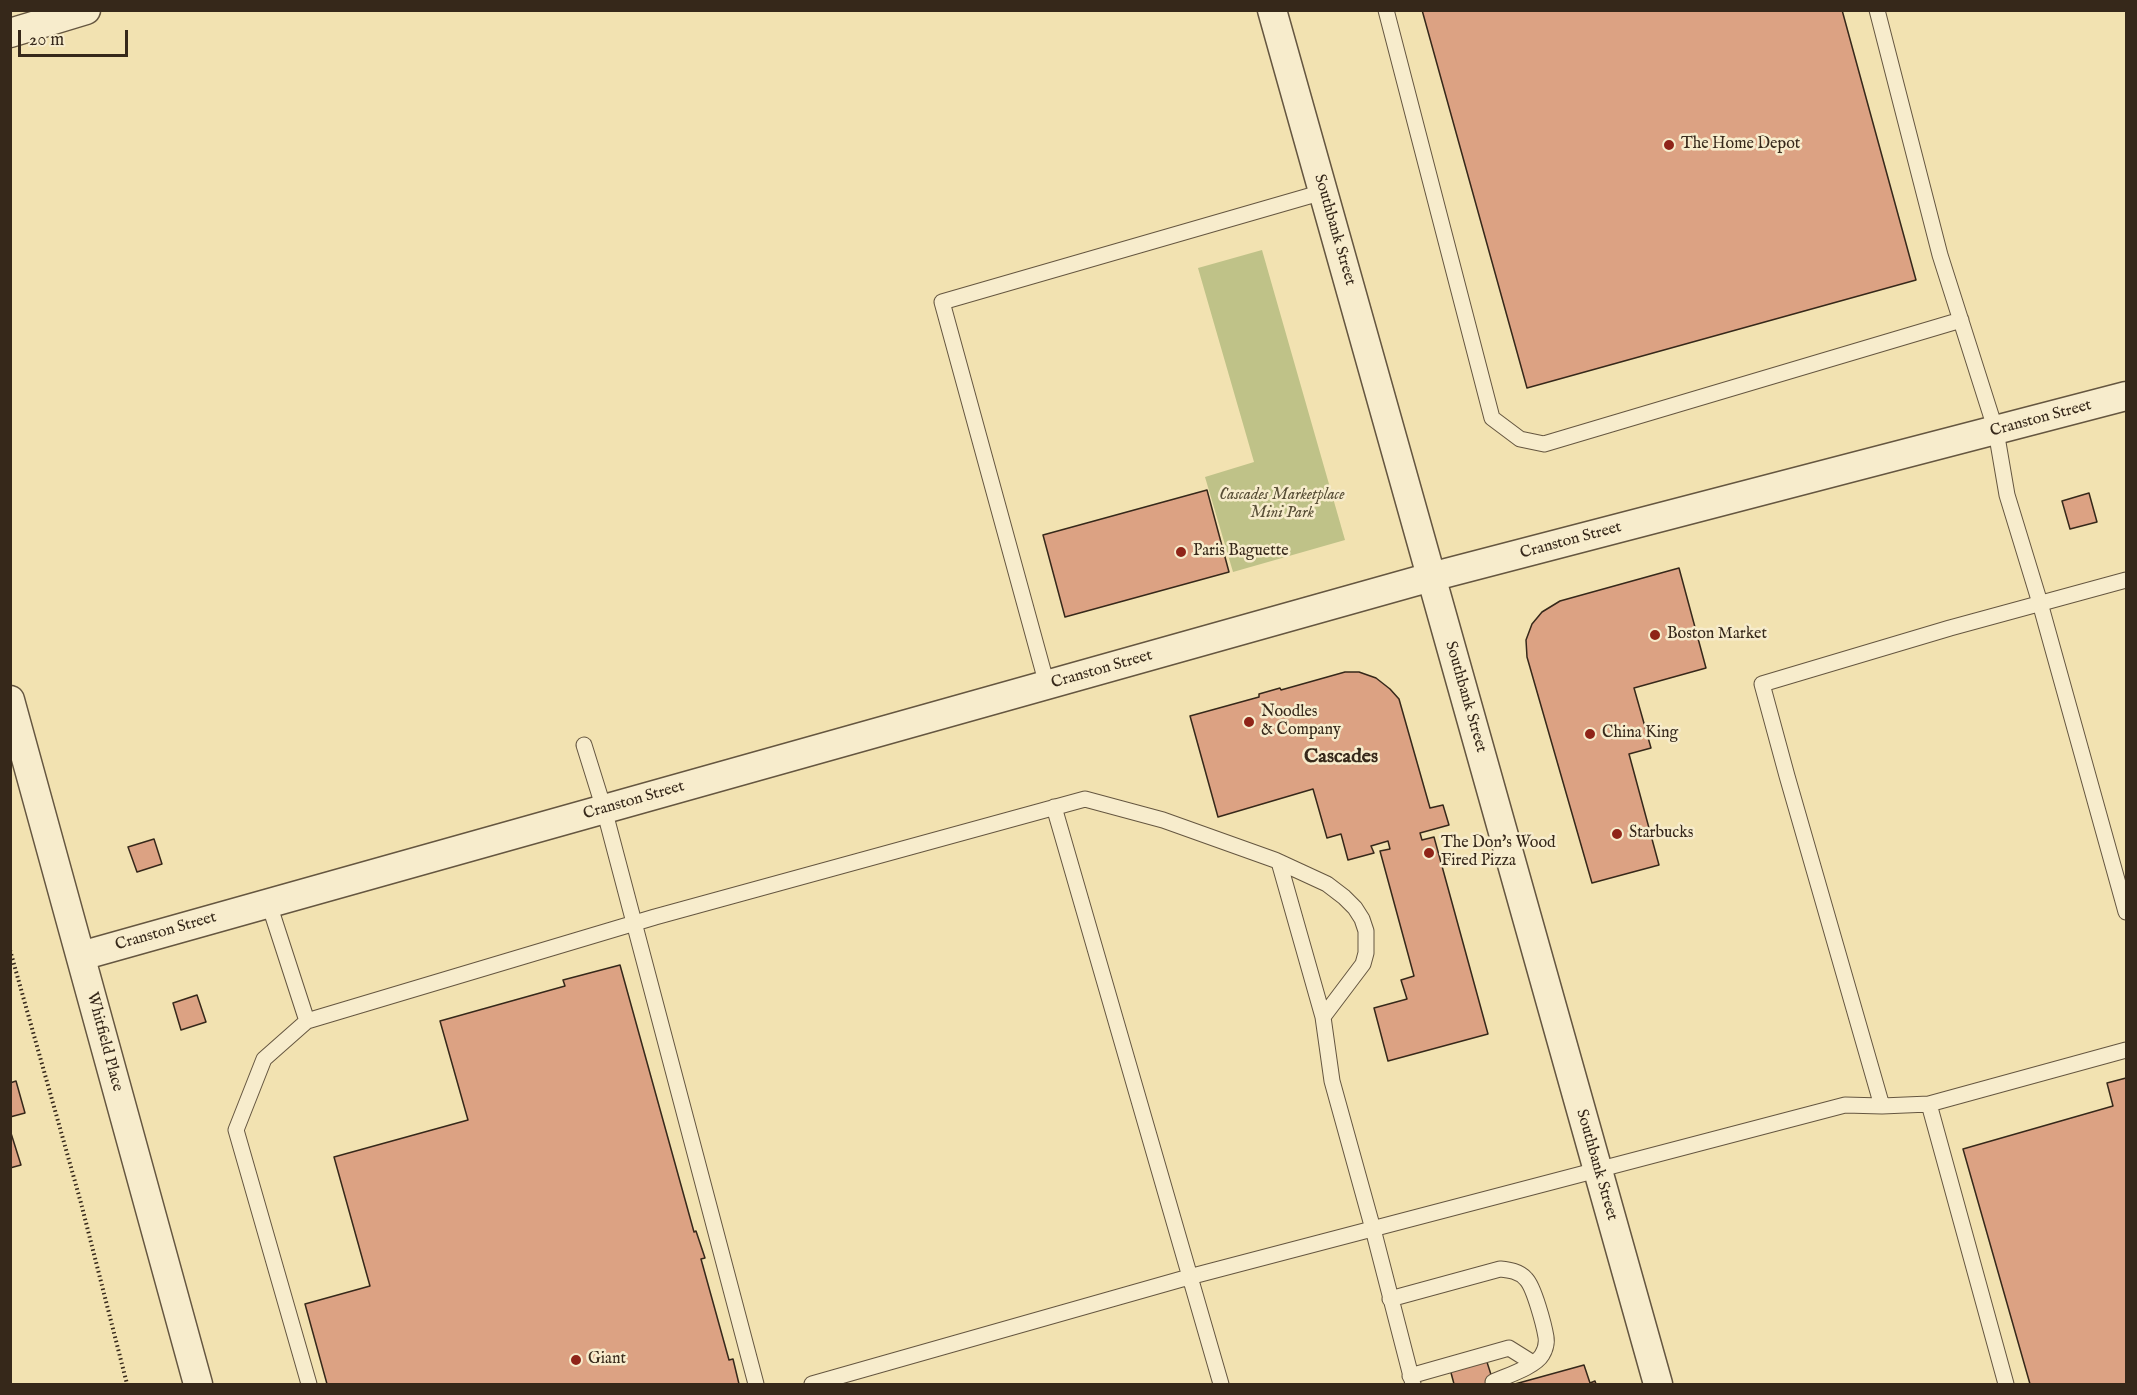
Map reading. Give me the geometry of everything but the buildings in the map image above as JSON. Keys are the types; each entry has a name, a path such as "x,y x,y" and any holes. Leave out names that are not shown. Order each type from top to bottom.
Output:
{"street":[{"path":"10,33 86,10"},
{"name":"Southbank Street","path":"1272,10 1658,1384"},
{"name":"Cranston Street","path":"81,956 1431,578 2127,396"},
{"name":"Whitfield Place","path":"10,700 198,1384"}],"lane":[{"path":"1386,10 1492,418 1520,440 1544,444 1960,320"},
{"path":"1878,10 1940,255 1996,431 2007,495 2040,603 2127,912"},
{"path":"1047,685 942,302 1323,192"},
{"path":"1882,1106 1786,776 1762,684 2127,580"},
{"path":"585,745 604,809 756,1384"},
{"path":"309,1384 237,1130 264,1059 307,1021 633,924 1085,799 1163,820 1278,862 1327,884 1344,897 1355,908 1366,932 1368,945 1363,964 1323,1017"},
{"path":"1054,807 1221,1384"},
{"path":"1278,862 1323,1017 1332,1081 1412,1380 1509,1348 1533,1363"},
{"path":"269,903 307,1021"},
{"path":"812,1384 1189,1277 1845,1105 1929,1104 2127,1050"},
{"path":"1929,1104 2006,1384"},
{"path":"1390,1299 1500,1269 1514,1271 1526,1279 1546,1337 1542,1357 1493,1382"}],"path":[{"path":"10,950 81,1203 127,1384"}],"green space":[{"name":"Cascades Marketplace Mini Park","path":"1262,250 1345,540 1233,572 1205,477 1254,462 1198,268"}],"place":[{"name":"The Home Depot","path":"1669,145"},
{"name":"Paris Baguette","path":"1181,552"},
{"name":"Boston Market","path":"1655,635"},
{"name":"Noodles & Company","path":"1249,722"},
{"name":"China King","path":"1590,734"},
{"name":"Starbucks","path":"1617,834"},
{"name":"The Don's Wood Fired Pizza","path":"1429,853"},
{"name":"Giant","path":"576,1360"}],"district":[{"name":"Cascades","path":"1341,758"}]}
